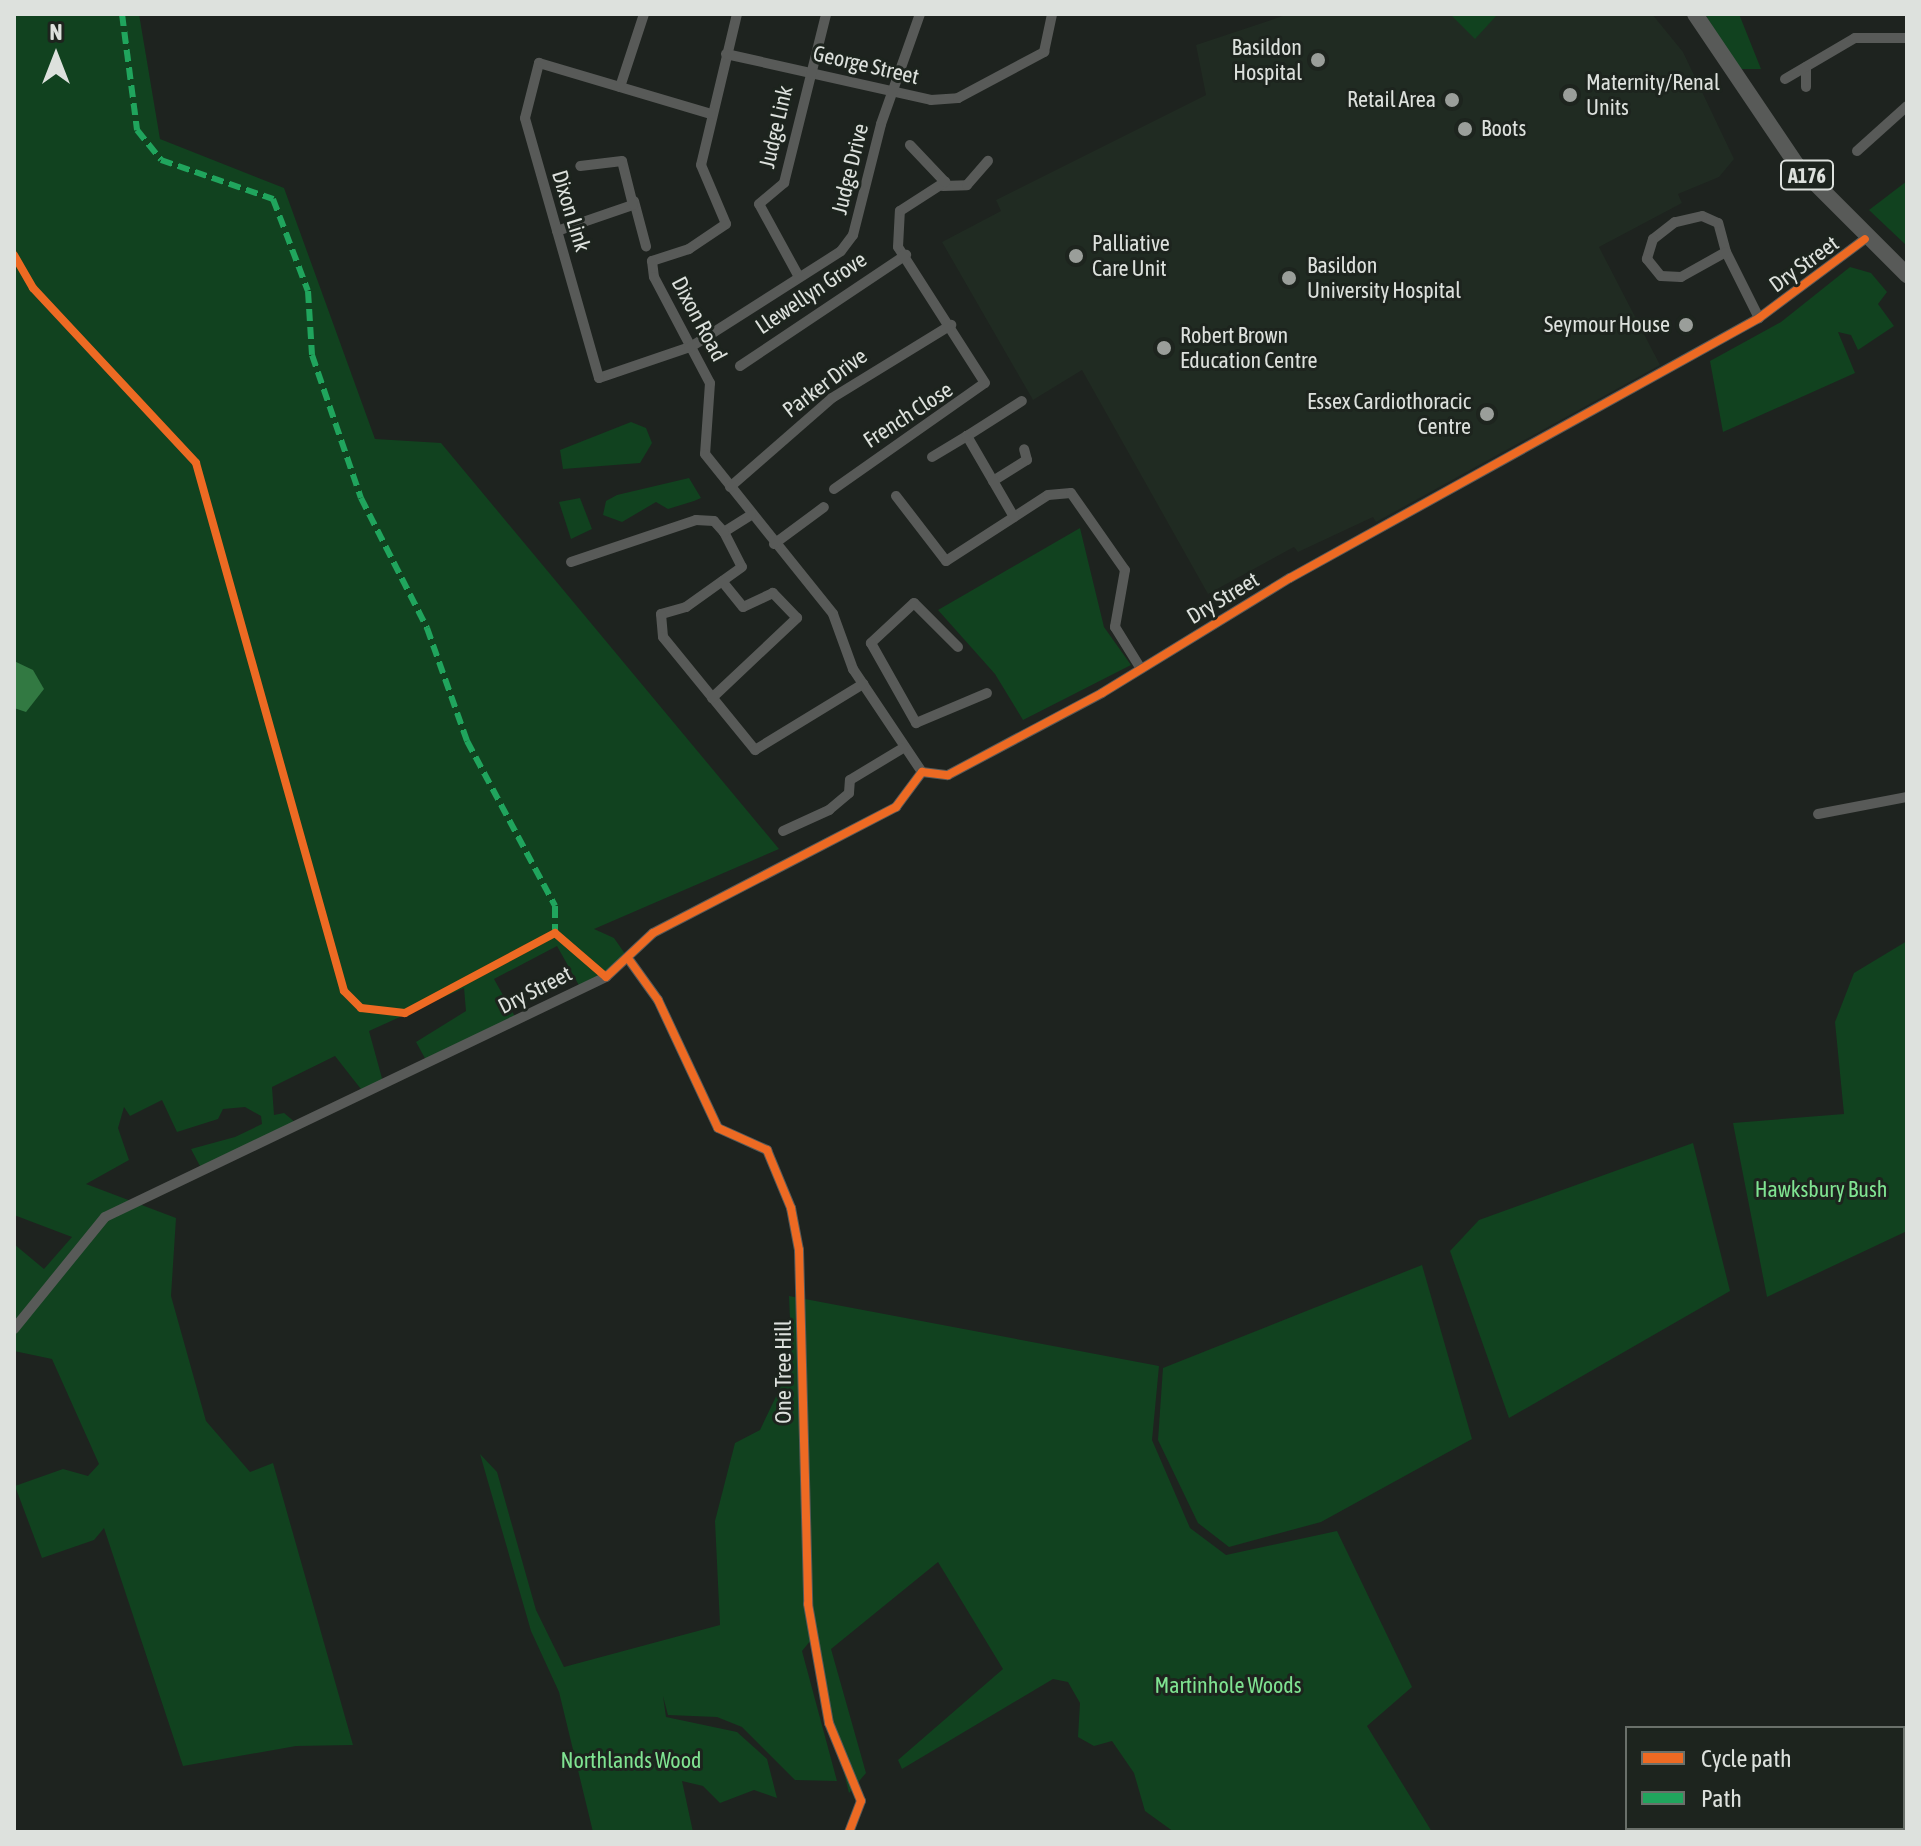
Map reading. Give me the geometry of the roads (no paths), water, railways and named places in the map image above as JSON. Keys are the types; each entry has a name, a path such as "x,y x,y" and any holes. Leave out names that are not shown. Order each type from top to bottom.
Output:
{"main road":[{"name":"A176","path":"1681,14 1721,61 1789,154 1865,239 1907,275"},
{"name":"A176","path":"1695,14 1721,61"}],"street":[{"path":"620,87 644,14"},
{"name":"Dixon Road","path":"737,14 701,165 726,224 689,249 652,261 688,348 712,393 705,454 833,614 863,684 903,748 922,772"},
{"name":"Judge Link","path":"799,277 759,204 784,183 808,72 826,14"},
{"name":"Judge Drive","path":"688,348 841,251 853,235 893,88 920,14"},
{"name":"George Street","path":"726,54 893,88 931,100 985,86 1044,52 1052,14"},
{"path":"1785,79 1865,35 1907,38"},
{"name":"Dixon Link","path":"688,348 611,379 599,378 525,128 539,63 711,114"},
{"path":"1806,67 1806,87"},
{"path":"1857,151 1907,106"},
{"path":"910,145 940,170 943,186"},
{"path":"580,166 619,159 646,246"},
{"path":"951,325 894,233 900,211 943,186 967,185 988,161"},
{"path":"557,231 626,211 634,201"},
{"path":"1726,252 1681,277 1661,276 1647,259 1664,231 1702,216 1718,223 1726,252 1759,318"},
{"name":"Dry Street","path":"14,1329 105,1217 518,1022 630,961 653,933 896,807 922,772 948,775 1141,669 1290,578 1759,318 1865,239"},
{"name":"Llewellyn Grove","path":"740,366 906,255"},
{"name":"Parker Drive","path":"730,487 832,398 951,325"},
{"name":"French Close","path":"834,489 983,389 984,378 951,325"},
{"path":"932,457 1022,401"},
{"path":"967,436 1014,517"},
{"path":"993,481 1027,460 1024,449"},
{"path":"896,496 940,560 1048,495 1071,493 1082,501 1125,570 1115,627 1141,669"},
{"path":"774,544 824,507"},
{"path":"724,532 751,515"},
{"path":"571,562 696,520 714,521 744,563 722,581 661,614 658,623 712,698 759,751 863,684"},
{"path":"712,698 797,618 773,593 743,607 722,581"},
{"path":"958,647 914,603 877,630 874,651 899,701 924,724 987,693"},
{"path":"880,712 899,701"},
{"path":"783,831 829,810 849,793 850,780 903,748"},
{"path":"1818,814 1907,797"},
{"name":"One Tree Hill","path":"630,961 658,1000 718,1128 767,1150 791,1208 799,1250 808,1604 829,1723 861,1801 849,1832"}],"place":[{"name":"Basildon Hospital","path":"1318,60"},
{"name":"Maternity/Renal Units","path":"1570,95"},
{"name":"Retail Area","path":"1452,100"},
{"name":"Boots","path":"1465,129"},
{"name":"Palliative Care Unit","path":"1076,256"},
{"name":"Basildon University Hospital","path":"1289,278"},
{"name":"Seymour House","path":"1686,325"},
{"name":"Robert Brown Education Centre","path":"1164,348"},
{"name":"Essex Cardiothoracic Centre","path":"1487,414"}],"park label":[{"name":"Hawksbury Bush","path":"1821,1190"},
{"name":"Martinhole Woods","path":"1228,1686"},
{"name":"Northlands Wood","path":"631,1761"}]}
